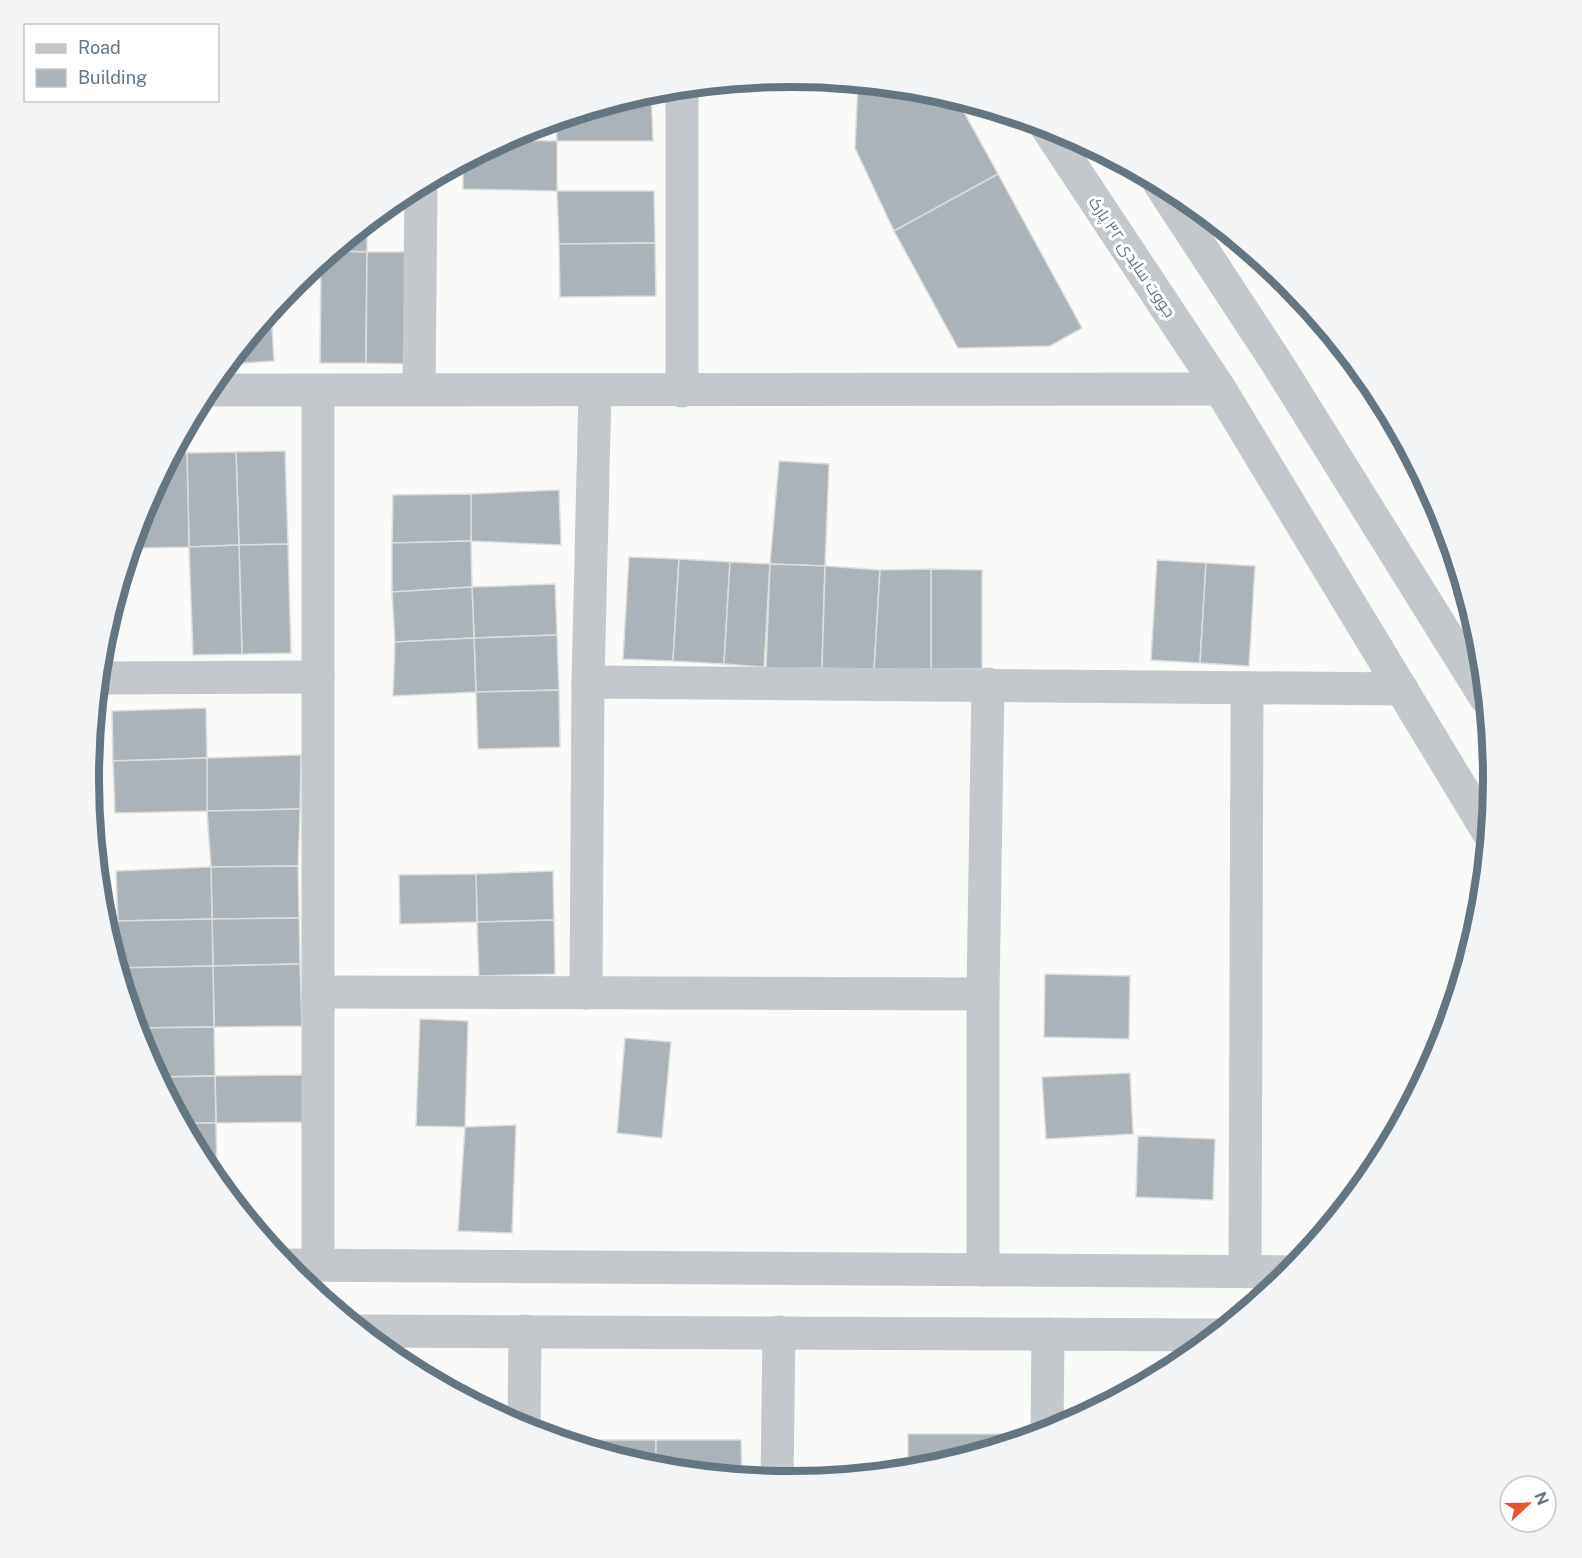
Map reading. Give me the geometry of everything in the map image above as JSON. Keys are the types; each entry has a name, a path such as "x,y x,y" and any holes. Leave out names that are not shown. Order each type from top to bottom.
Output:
{"street":[{"path":"682,96 682,391"},
{"name":"جووت سایدی ٣٢ پارک","path":"1055,139 1220,388 1482,821"},
{"path":"419,390 421,195"},
{"path":"1171,202 1283,373 1476,683"},
{"path":"219,390 682,391 1220,388"},
{"path":"318,391 318,1266"},
{"path":"586,993 588,681 595,391"},
{"path":"107,678 318,676"},
{"path":"588,681 1402,689"},
{"path":"983,1270 983,994 988,684"},
{"path":"1245,1271 1247,688"},
{"path":"319,992 983,994"},
{"path":"300,1265 1276,1272"},
{"path":"374,1331 1202,1335"},
{"path":"524,1417 525,1331"},
{"path":"777,1471 779,1332"},
{"path":"1047,1421 1048,1334"}],"building":[{"path":"858,90 926,100 962,109 998,174 894,231 855,148"},
{"path":"651,101 653,141 557,141 556,129"},
{"path":"525,140 557,141 557,191 463,189 463,170 485,158"},
{"path":"998,174 1082,328 1050,346 958,348 894,231"},
{"path":"557,191 654,191 655,243 559,244"},
{"path":"367,232 367,252 344,251"},
{"path":"655,243 656,296 560,297 559,244"},
{"path":"344,251 367,252 366,363 320,363 321,272"},
{"path":"367,252 414,252 413,364 366,363"},
{"path":"272,322 274,361 238,363"},
{"path":"285,451 288,544 239,545 236,452"},
{"path":"236,452 239,545 189,547 187,453"},
{"path":"181,453 187,453 189,547 139,548 152,514"},
{"path":"779,461 829,464 825,566 770,564"},
{"path":"559,490 561,545 471,541 471,494"},
{"path":"471,494 471,541 392,543 393,495"},
{"path":"471,541 472,587 392,592 392,543"},
{"path":"288,544 291,653 242,654 239,545"},
{"path":"239,545 242,654 193,655 189,547"},
{"path":"629,557 679,559 673,661 623,659"},
{"path":"679,559 730,562 724,664 673,661"},
{"path":"1157,560 1206,563 1200,663 1151,660"},
{"path":"730,562 770,564 764,667 724,664"},
{"path":"1206,563 1255,566 1249,666 1200,663"},
{"path":"770,564 825,566 822,668 766,669"},
{"path":"825,566 880,570 874,671 822,668"},
{"path":"931,569 982,570 982,669 931,669"},
{"path":"931,569 931,669 874,671 880,570"},
{"path":"555,584 557,635 474,638 472,587"},
{"path":"472,587 474,638 395,642 392,592"},
{"path":"557,635 559,690 476,692 474,638"},
{"path":"474,638 476,692 393,696 395,642"},
{"path":"559,690 560,747 478,749 476,692"},
{"path":"206,708 207,758 113,761 112,711"},
{"path":"301,755 300,809 207,811 207,758"},
{"path":"207,758 207,811 115,813 113,761"},
{"path":"300,809 298,866 211,867 207,811"},
{"path":"298,866 299,918 212,919 211,867"},
{"path":"211,867 212,919 118,921 116,871"},
{"path":"553,871 554,920 477,922 476,874"},
{"path":"476,874 477,922 400,924 399,875"},
{"path":"299,918 300,964 213,966 212,919"},
{"path":"212,919 213,966 126,968 118,938 118,921"},
{"path":"554,920 555,974 479,976 477,922"},
{"path":"300,964 302,1026 214,1027 213,966"},
{"path":"213,966 214,1027 146,1028 126,968"},
{"path":"1045,974 1130,976 1129,1039 1044,1037"},
{"path":"420,1019 468,1021 465,1127 416,1126"},
{"path":"214,1027 215,1076 166,1077 146,1028"},
{"path":"625,1038 671,1042 662,1138 617,1133"},
{"path":"1130,1073 1133,1134 1046,1139 1042,1077"},
{"path":"312,1075 313,1122 216,1123 215,1076"},
{"path":"215,1076 216,1123 191,1123 166,1077"},
{"path":"191,1123 216,1123 217,1164"},
{"path":"516,1125 512,1233 458,1231 465,1127"},
{"path":"1138,1136 1215,1139 1213,1200 1136,1197"},
{"path":"908,1434 1013,1434 970,1447 908,1461"},
{"path":"589,1440 656,1440 656,1458"},
{"path":"656,1440 741,1440 742,1470 656,1458"}]}
